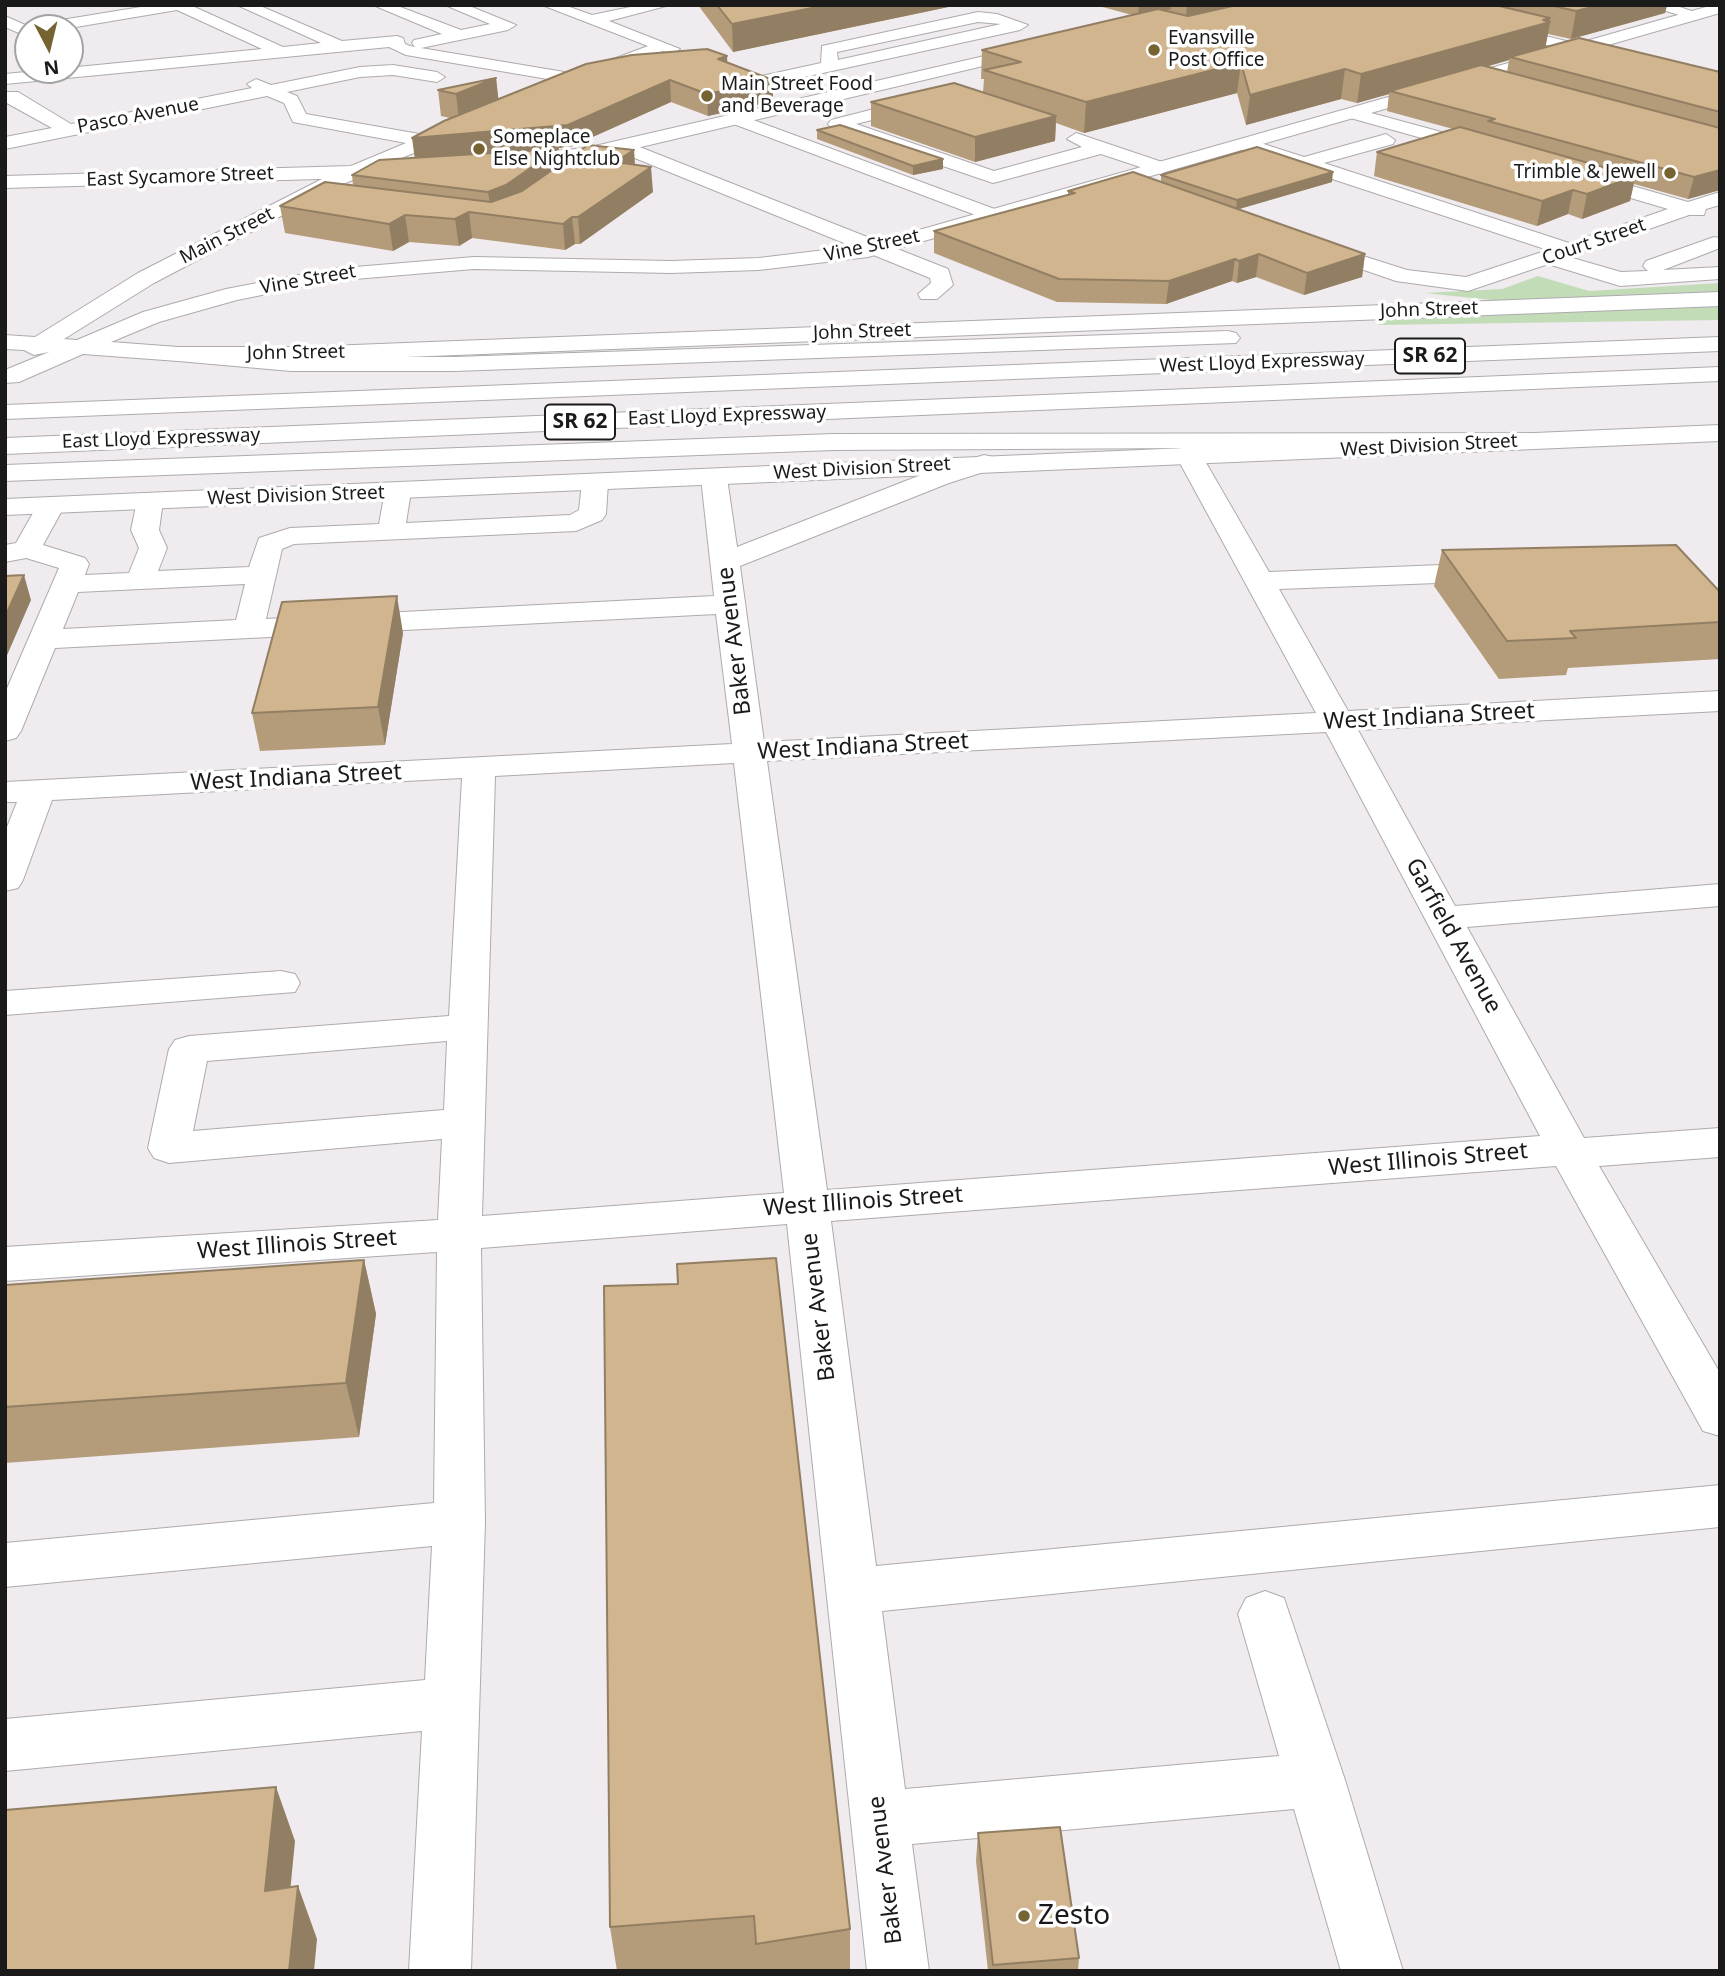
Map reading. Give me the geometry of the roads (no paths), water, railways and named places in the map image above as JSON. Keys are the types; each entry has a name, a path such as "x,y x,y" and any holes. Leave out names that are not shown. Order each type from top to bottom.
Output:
{"main road":[{"path":"113,5 154,24"},
{"path":"84,21 179,5 281,52"},
{"path":"244,5 341,46"},
{"path":"380,5 462,36"},
{"path":"84,70 341,46 397,44 462,36 508,25 452,5"},
{"path":"549,5 686,54"},
{"path":"592,20 663,5"},
{"path":"1399,5 1629,57"},
{"path":"1431,5 1584,46"},
{"path":"1654,5 1720,26"},
{"name":"Vine Street","path":"8,379 151,317 223,297 374,269 474,263 695,267 807,260 876,248 1720,8"},
{"path":"53,11 60,14"},
{"path":"816,100 757,79 830,66 861,60 1020,25 991,17 978,17 828,49 830,66"},
{"path":"84,25 102,34"},
{"path":"360,26 397,44 577,79"},
{"path":"199,46 222,57"},
{"path":"540,94 663,46"},
{"path":"485,163 586,154 1044,47"},
{"path":"138,51 162,62"},
{"path":"84,60 101,68"},
{"path":"309,70 242,77 291,100 299,118 425,141"},
{"name":"Pasco Avenue","path":"5,143 360,72 405,72 451,79"},
{"path":"84,76 98,86"},
{"path":"1474,76 1513,87"},
{"path":"901,80 933,100 837,124 993,177 1101,148"},
{"path":"187,85 222,100"},
{"path":"5,97 12,96 68,130"},
{"path":"121,101 144,115"},
{"path":"1353,113 1499,154"},
{"name":"Main Street","path":"8,379 38,343 146,278 354,172 479,119"},
{"path":"737,119 993,215"},
{"path":"1064,135 1161,168"},
{"path":"1304,163 1386,140"},
{"path":"1245,144 1571,250"},
{"path":"622,146 940,274 942,285 929,294"},
{"path":"560,180 581,164 586,154"},
{"name":"East Sycamore Street","path":"5,183 432,167"},
{"path":"1564,172 1720,217"},
{"path":"1119,180 1157,193"},
{"path":"304,196 345,201"},
{"name":"Court Street","path":"1297,240 1404,276 1468,284 1720,198"},
{"path":"1620,279 1714,243"},
{"path":"1547,257 1620,279 1720,273"},
{"name":"John Street","path":"5,342 178,354 302,354 1720,299"},
{"path":"178,354 291,364 455,364 1290,336 1502,333 1720,343"},
{"name":"West Lloyd Expressway","path":"1141,368 1720,343"},
{"name":"East Lloyd Expressway","path":"11,411 1141,368"},
{"name":"West Lloyd Expressway","path":"1155,398 1720,374"},
{"name":"East Lloyd Expressway","path":"5,446 1155,398"},
{"name":"West Division Street","path":"5,507 1720,433"},
{"path":"5,473 833,442 1545,441"},
{"name":"Garfield Avenue","path":"1188,454 1260,581 1571,1154 1720,1417"},
{"path":"45,639 249,627 727,583 915,486 984,463"},
{"name":"Baker Avenue","path":"714,478 807,1206 898,1971"},
{"path":"249,627 269,544 290,536 576,523 592,514 595,483"},
{"path":"391,532 398,491"},
{"path":"140,580 153,548 145,530 150,501"},
{"path":"5,731 69,584 75,564 16,551 51,505"},
{"path":"1260,581 1518,571"},
{"path":"69,584 261,575"},
{"name":"West Indiana Street","path":"22,792 1720,701"},
{"path":"440,1971 459,1522 459,1233 479,768"},
{"path":"5,880 22,792"},
{"path":"1443,918 1720,895"},
{"path":"7,1008 281,983"},
{"path":"464,1123 169,1148 189,1049 466,1027"},
{"name":"West Illinois Street","path":"5,1264 290,1248 1549,1150 1571,1154 1720,1142"},
{"path":"852,1591 1720,1506"},
{"path":"5,1565 459,1522"},
{"path":"1265,1614 1372,1971"},
{"path":"5,1745 451,1703"},
{"path":"880,1819 1316,1780"}],"place":[{"name":"Evansville Post Office","path":"1154,50"},
{"name":"Main Street Food and Beverage","path":"707,96"},
{"name":"Someplace Else Nightclub","path":"479,149"},
{"name":"Trimble & Jewell","path":"1670,173"},
{"name":"Zesto","path":"1024,1916"}]}
